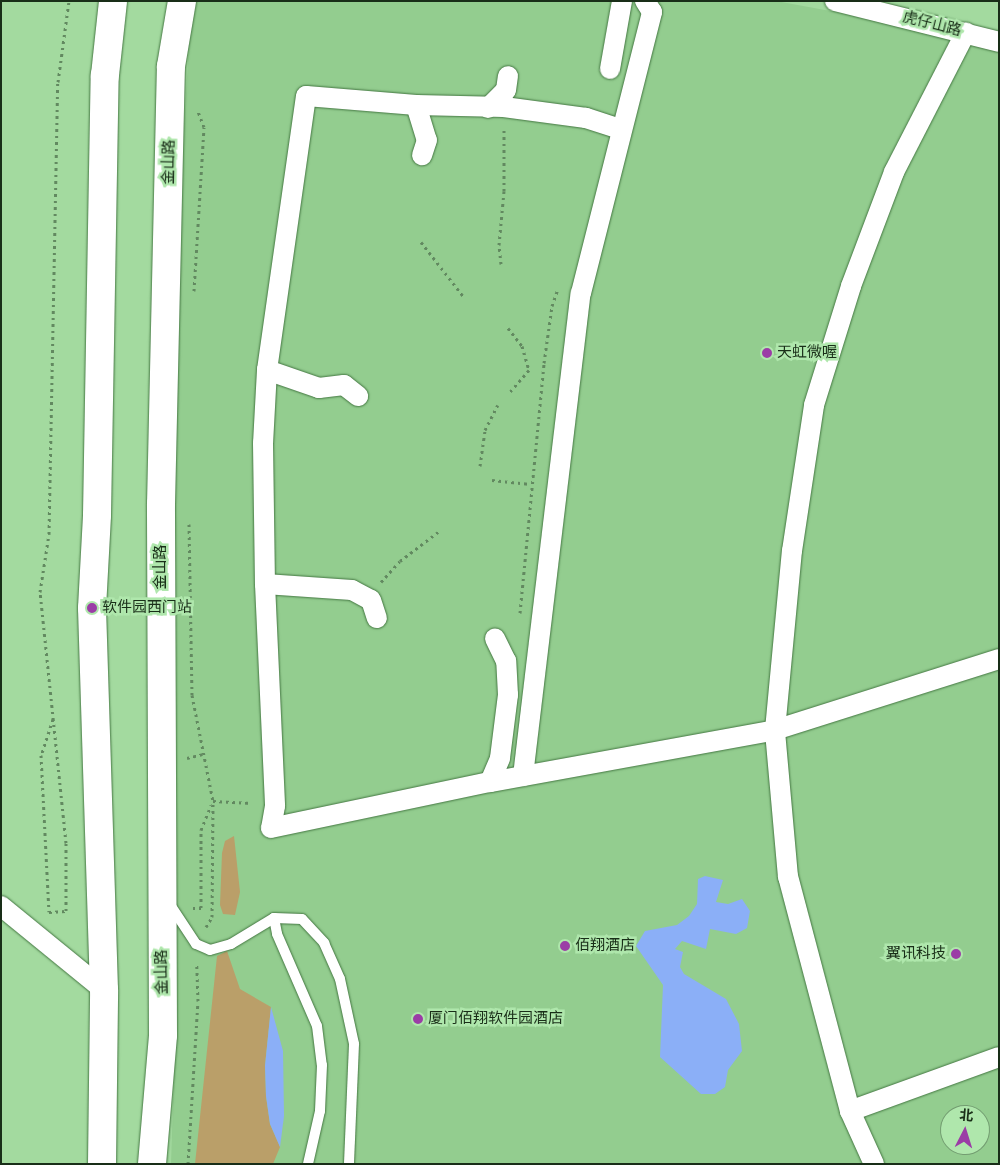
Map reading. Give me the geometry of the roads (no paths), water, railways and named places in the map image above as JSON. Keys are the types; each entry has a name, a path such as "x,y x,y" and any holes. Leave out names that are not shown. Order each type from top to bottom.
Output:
{"main road":[{"path":"103,1163 104,990 92,608 97,515 105,75 113,1"},
{"name":"金山路","path":"152,1164 163,1034 160,890 161,504 171,86 182,1"}],"street":[{"path":"610,69 622,1"},
{"path":"523,776 581,293 620,129 652,12 645,1"},
{"name":"虎仔山路","path":"835,1 966,32 999,42"},
{"path":"874,1164 850,1111 788,877 775,730 792,551 814,405 851,286 894,172 966,32"},
{"path":"496,108 506,90 508,76"},
{"path":"620,129 586,118 496,108 416,105 306,96 267,370 263,443 265,584 275,806 271,828 490,782 775,730 999,659"},
{"path":"416,105 427,140 422,155"},
{"path":"267,370 319,388 344,385 358,396"},
{"path":"265,584 352,590 374,609"},
{"path":"490,782 500,758 508,695 506,661 495,638"},
{"path":"1,906 104,990"},
{"path":"850,1111 999,1056"}],"lane":[{"path":"160,890 196,944 210,950 248,935 274,918 302,919 324,943 340,979 354,1044 349,1164"},
{"path":"274,918 277,934 317,1026 322,1065 320,1111 308,1164"}],"water":[{"path":"705,876 723,880 716,902 728,904 742,899 750,911 747,928 736,934 710,929 706,949 682,941 675,949 683,952 680,967 684,974 726,999 739,1024 742,1051 728,1070 725,1087 715,1094 701,1094 660,1057 663,985 636,946 645,931 677,925 689,916 697,904 698,879"},
{"path":"271,1007 283,1051 284,1116 280,1147 270,1124 266,1096 265,1066"}],"place":[{"name":"天虹微喔","path":"767,353"},
{"name":"软件园西门站","path":"92,608"},
{"name":"佰翔酒店","path":"565,946"},
{"name":"翼讯科技","path":"956,954"},
{"name":"厦门佰翔软件园酒店","path":"418,1019"}]}
